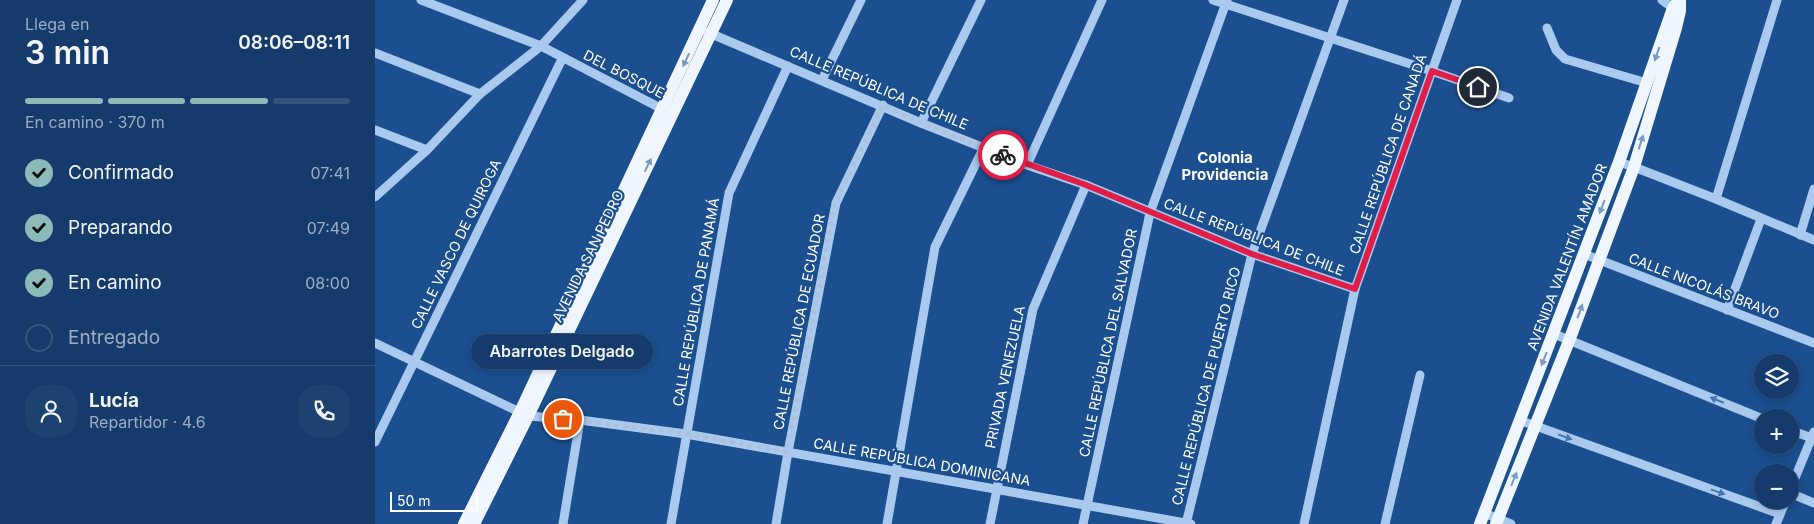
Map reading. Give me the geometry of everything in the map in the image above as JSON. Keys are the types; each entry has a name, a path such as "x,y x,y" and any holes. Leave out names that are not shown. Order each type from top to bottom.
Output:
{"main road":[{"name":"AVENIDA SAN PEDRO","path":"475,524 524,414 668,112 718,1"},
{"name":"AVENIDA VALENTÍN AMADOR","path":"1482,518 1554,334 1678,5"},
{"path":"1497,521 1536,427 1634,166 1678,5"},
{"name":"AVENIDA SAN PEDRO","path":"464,524 524,414"}],"street":[{"name":"DEL BOSQUE","path":"421,0 541,46 668,112"},
{"path":"375,197 427,150 480,94 541,46 583,0"},
{"path":"822,80 861,0"},
{"path":"921,123 981,0"},
{"path":"1027,165 1102,0"},
{"path":"1213,0 1227,2 1509,98"},
{"name":"CALLE REPÚBLICA DE PUERTO RICO","path":"1188,524 1252,254 1344,0"},
{"name":"CALLE REPÚBLICA DE CANADÁ","path":"1303,524 1355,289 1457,0"},
{"path":"1662,0 1678,5"},
{"path":"1716,199 1777,0"},
{"name":"CALLE REPÚBLICA DEL SALVADOR","path":"1083,524 1150,212 1227,2"},
{"path":"1547,28 1556,50 1565,59 1647,83"},
{"name":"CALLE REPÚBLICA DE CHILE","path":"706,31 883,105 921,123 1027,165 1086,185 1252,254 1355,289"},
{"path":"375,53 480,94"},
{"name":"CALLE VASCO DE QUIROGA","path":"375,442 563,59"},
{"name":"CALLE REPÚBLICA DE PANAMÁ","path":"671,524 729,194 788,66"},
{"name":"CALLE REPÚBLICA DE ECUADOR","path":"776,524 787,452 835,203 883,105"},
{"path":"375,130 427,150"},
{"path":"887,524 935,247 984,147"},
{"path":"1619,162 1634,166 1814,240"},
{"name":"PRIVADA VENEZUELA","path":"990,524 1033,309 1086,185"},
{"path":"1800,235 1814,189"},
{"path":"1727,310 1761,219"},
{"name":"CALLE NICOLÁS BRAVO","path":"1584,254 1814,344"},
{"path":"1554,334 1754,414"},
{"path":"375,343 524,414"},
{"path":"1385,524 1419,375"},
{"name":"CALLE REPÚBLICA DOMINICANA","path":"524,414 686,434 1188,524"},
{"path":"563,524 579,420"},
{"path":"1519,420 1780,514"},
{"path":"1799,432 1813,435 1799,469"},
{"path":"1799,496 1814,503"},
{"path":"1776,524 1782,509"},
{"path":"1482,518 1511,524"}],"way so far":[{"path":"563,419 686,434 787,452 835,203 883,105 921,123 1003,155"}],"place":[{"name":"Abarrotes Delgado","path":"563,419"}],"district":[{"name":"Colonia Providencia","path":"1225,166"}],"route":[{"path":"1003,155 1086,185 1252,254 1355,289 1432,71 1478,87"}]}
